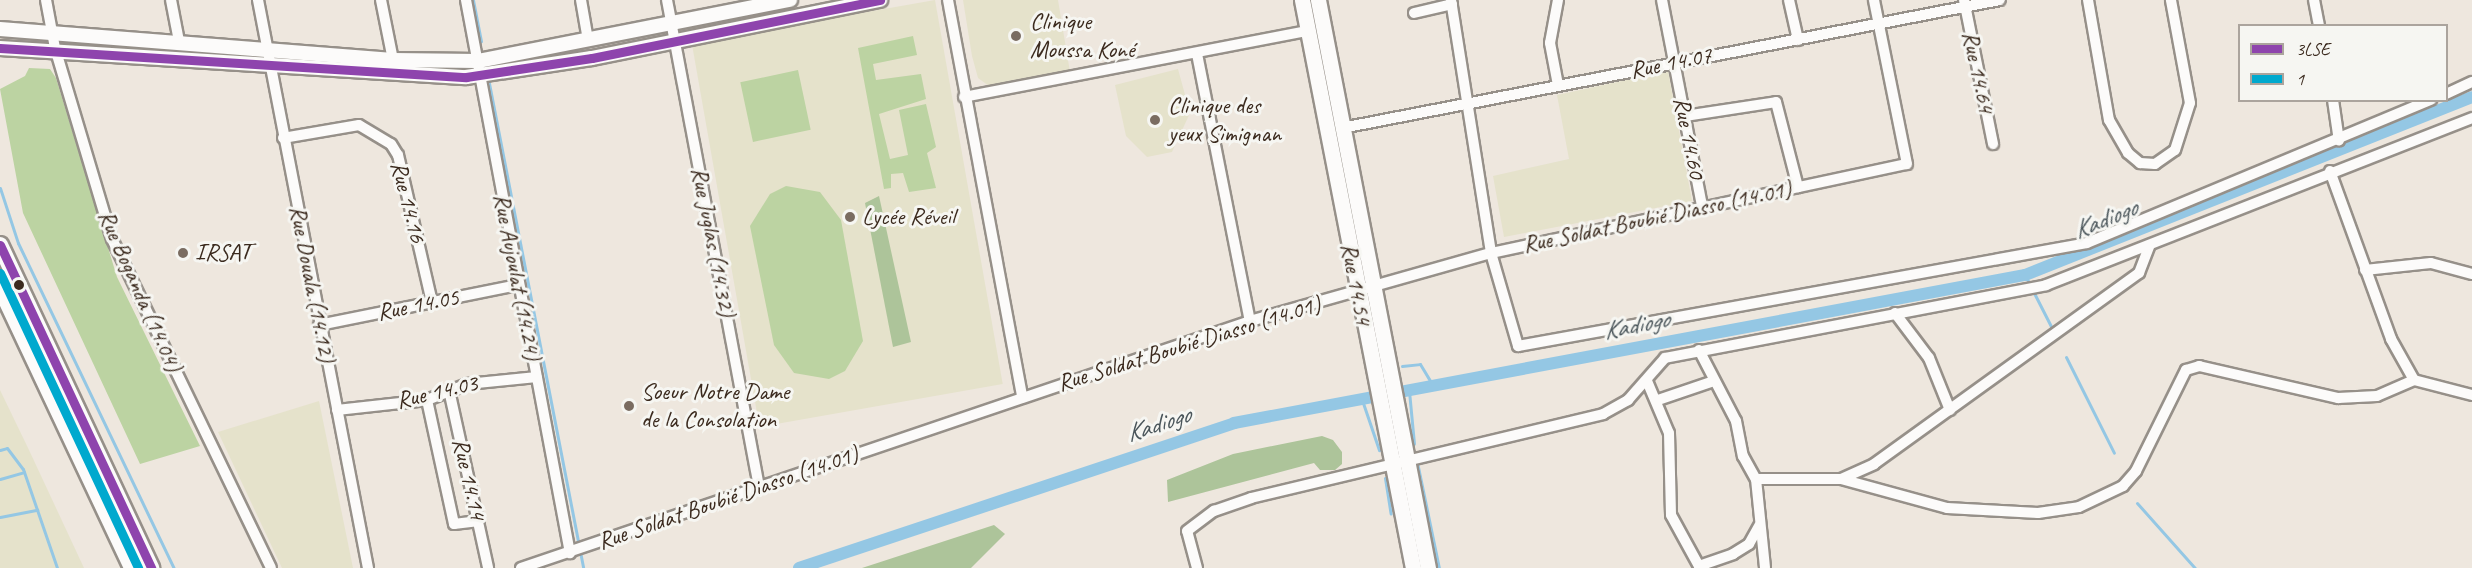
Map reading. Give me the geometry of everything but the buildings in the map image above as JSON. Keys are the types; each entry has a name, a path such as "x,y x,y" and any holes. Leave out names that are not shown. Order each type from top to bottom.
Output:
{"main road":[{"name":"Rue 14.54","path":"1302,0 1357,294 1383,381 1399,459 1428,568"},
{"path":"1318,0 1373,288 1383,381"},
{"path":"0,245 151,568"},
{"path":"0,287 132,568"},
{"name":"Rue 14.54","path":"1399,459 1413,568"}],"street":[{"name":"Rue Boganda (14.04)","path":"46,0 55,48 112,239 271,568"},
{"path":"171,0 179,41"},
{"name":"Rue Douala (14.12)","path":"258,0 319,325 368,568"},
{"path":"381,0 393,60"},
{"name":"Rue Aujoulat (14.24)","path":"466,0 517,285 570,553"},
{"path":"581,0 588,40"},
{"name":"Rue Juglas (14.32)","path":"667,0 759,484"},
{"path":"0,29 179,41 269,51 393,60 478,61 790,0"},
{"path":"948,0 964,97 1022,395"},
{"path":"1558,0 1550,43 1558,85"},
{"name":"Rue 14.60","path":"1662,0 1702,206"},
{"path":"1789,0 1798,40"},
{"path":"1874,0 1878,24"},
{"name":"Rue 14.07","path":"1342,128 1878,24 1964,3 2000,0"},
{"path":"2088,0 2109,120 2128,153 2140,163 2155,164 2175,150 2190,103 2171,0"},
{"path":"2314,0 2319,24"},
{"path":"0,48 55,48 271,65 480,76 675,41 875,1"},
{"path":"1414,13 1451,2 1469,103 1491,253 1513,342 1524,346 2086,243 2339,141 2427,102"},
{"name":"Rue 14.64","path":"1964,3 1993,144"},
{"name":"Rue Soldat Boubié Diasso (14.01)","path":"521,568 570,553 759,484 1250,321 1357,294 1491,253 1702,206 1907,164 1878,24"},
{"path":"964,97 1308,31"},
{"path":"1197,54 1250,321"},
{"path":"2448,92 2472,82"},
{"path":"1684,116 1776,102 1798,187"},
{"path":"2333,102 2339,141"},
{"path":"1197,568 1187,544 1187,531 1197,520 1251,498 1399,459 1604,414 1647,381 1665,358 2046,285 2330,171 2472,118"},
{"name":"Rue 14.16","path":"283,138 358,125 391,144 398,155 432,302"},
{"path":"2330,171 2391,339 2414,380"},
{"path":"1841,479 1908,444 1950,410 2139,273 2150,245"},
{"path":"2365,270 2431,263 2472,274"},
{"name":"Rue 14.05","path":"319,325 517,285"},
{"path":"1895,313 1929,358 1950,410"},
{"path":"1699,350 1711,382 1736,421 1743,456 1756,479 1765,568"},
{"path":"1756,479 1841,479 1947,508 2062,511 2107,495 2136,471 2186,370 2199,366 2358,400 2414,380 2472,395"},
{"name":"Rue 14.03","path":"337,410 427,400 449,390 480,381 537,377"},
{"path":"1647,381 1658,400 1670,433 1671,515 1700,567 1733,554 1749,544 1759,526"},
{"path":"1658,400 1711,382"},
{"name":"Rue 14.14","path":"449,390 488,568"},
{"path":"427,400 454,524 479,521"}],"shaded area":[{"name":"Lycée Réveil","path":"935,0 1003,384 759,427 692,43"},
{"name":"Clinique Moussa Koné","path":"963,0 1058,0 1070,72 989,86 978,78"},
{"name":"Clinique des yeux Simignan","path":"1178,69 1190,113 1172,152 1147,157 1126,136 1115,85"},
{"path":"1668,71 1692,201 1504,237 1493,176 1569,159 1557,95"},
{"path":"0,390 29,450 84,568 0,568"},
{"path":"319,401 353,568 282,568 218,432"}],"green space":[{"path":"913,36 917,55 873,64 876,80 921,74 926,99 879,114 890,159 908,155 899,110 926,104 936,147 927,153 936,188 909,192 903,173 891,174 891,188 884,189 858,48"},
{"path":"29,68 50,69 56,78 117,277 200,446 140,464 23,213 0,89 25,76"},
{"path":"798,70 811,130 753,142 740,82"},
{"path":"786,186 820,192 841,220 863,341 845,371 829,379 794,373 774,345 750,226 770,194"},
{"path":"879,196 911,342 893,347 865,203"},
{"path":"1322,436 1333,440 1342,452 1342,464 1335,470 1320,470 1314,463 1168,502 1167,480 1233,454"},
{"path":"994,525 1005,534 971,568 862,568"}],"waterway":[{"path":"473,0 481,41"},
{"path":"488,78 583,568"},
{"name":"Kadiogo","path":"799,568 1234,423 2025,275 2472,97"},
{"path":"0,188 18,243 174,568"},
{"path":"2025,275 2030,285"},
{"path":"2033,291 2051,326"},
{"path":"2066,357 2114,453"},
{"path":"1402,366 1420,364 1434,387"},
{"path":"1409,391 1414,444"},
{"path":"1362,400 1379,450"},
{"path":"0,450 7,448 23,469 57,568"},
{"path":"1417,462 1439,568"},
{"path":"0,479 24,472"},
{"path":"1385,478 1391,514"},
{"path":"2137,503 2195,568"},
{"path":"0,517 37,510"}],"transit line":[{"name":"3LSE","path":"0,48 466,77 592,58 880,0"},
{"name":"3LSE","path":"0,245 151,568"},
{"name":"1","path":"0,273 138,568"}],"place":[{"name":"Clinique Moussa Koné","path":"1016,36"},
{"name":"Clinique des yeux Simignan","path":"1155,120"},
{"name":"Lycée Réveil","path":"850,217"},
{"name":"IRSAT","path":"183,253"},
{"name":"Soeur Notre Dame de la Consolation","path":"629,406"}]}
